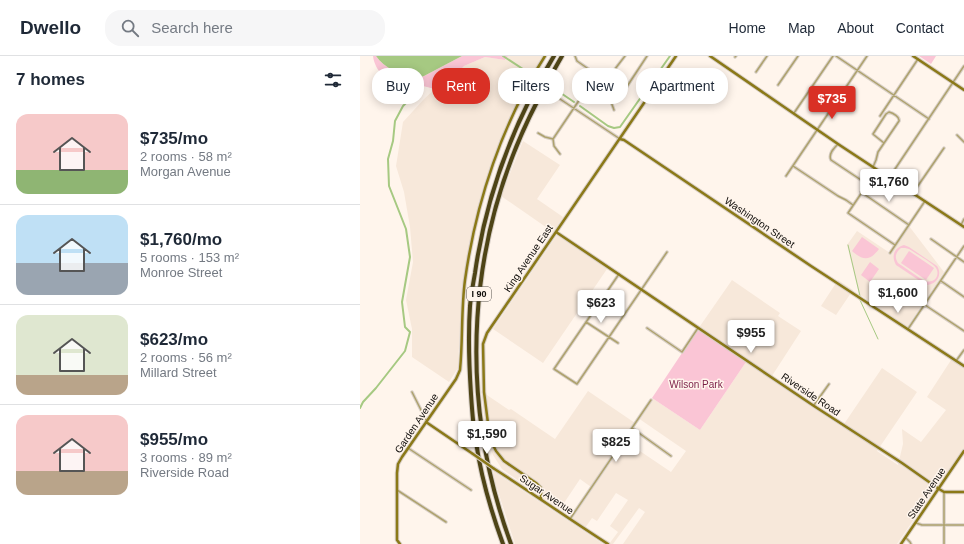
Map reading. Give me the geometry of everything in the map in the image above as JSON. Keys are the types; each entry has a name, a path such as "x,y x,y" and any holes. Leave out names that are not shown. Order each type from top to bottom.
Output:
{"highway":[{"name":"I 90","path":"503,544 488,497 476,442 472,413 469,360 470,305 478,252 489,202 505,156 524,109 554,56"},
{"name":"I 90","path":"511,544 495,496 482,433 477,372 478,306 490,227 503,182 531,113 562,56"}],"street":[{"name":"Garden Avenue","path":"400,544 397,540 398,464 456,379 460,370 462,309 465,280 480,208 488,179 508,126 545,56"},
{"path":"575,56 577,61 587,68"},
{"path":"616,68 625,56"},
{"path":"628,87 648,56"},
{"name":"King Avenue East","path":"541,499 541,488 504,461 496,451 490,439 484,392 483,344 487,333 676,56"},
{"path":"710,56 838,144 964,227"},
{"path":"756,72 767,56"},
{"path":"778,85 798,56"},
{"path":"794,113 833,56"},
{"path":"836,56 929,119"},
{"path":"786,176 867,56"},
{"path":"913,56 964,90"},
{"path":"880,116 918,59"},
{"path":"889,178 964,66"},
{"name":"Washington Street","path":"564,101 964,366"},
{"path":"560,154 554,146 553,139 577,104"},
{"path":"612,104 614,110"},
{"path":"873,167 878,152 884,143 899,120 899,118 889,112 886,114 873,134 884,143"},
{"path":"538,133 553,139"},
{"path":"957,135 964,142"},
{"path":"838,144 830,155 831,160 867,184"},
{"path":"913,193 944,148"},
{"path":"793,166 853,205"},
{"path":"877,170 848,213 895,245"},
{"path":"861,192 909,225"},
{"path":"890,253 925,201"},
{"path":"961,225 964,219"},
{"name":"Riverside Road","path":"556,232 944,492"},
{"path":"931,239 964,262"},
{"path":"908,329 964,246"},
{"path":"619,274 554,369 577,384 667,252"},
{"path":"940,281 964,297"},
{"path":"925,305 964,331"},
{"path":"586,322 618,344"},
{"path":"647,328 682,352 698,328"},
{"path":"956,361 964,350"},
{"path":"814,406 829,384"},
{"path":"412,392 426,422"},
{"path":"570,519 651,400"},
{"name":"Sugar Avenue","path":"426,422 608,544"},
{"path":"632,428 671,456"},
{"path":"408,448 471,490"},
{"name":"State Avenue","path":"901,544 963,456 964,452"},
{"path":"397,490 446,522"},
{"path":"944,544 944,492 964,492"},
{"path":"916,522 922,525 964,525"},
{"path":"906,538 911,544"}],"shaded area":[{"path":"376,56 462,56 439,68 432,68 432,72 424,76 424,68 390,68"},
{"path":"508,56 543,56 535,68 498,68 498,104 516,104 499,143 483,187 474,224 461,303 458,368 449,382 412,357 412,329 406,300 413,262 410,227 404,192 396,166 403,122 419,104 424,104 424,99 432,92 432,104 490,104 490,68 462,68 485,57 505,60"},
{"path":"523,141 560,165 537,199 563,217 553,232 501,196"},
{"path":"909,226 944,272 907,327 859,294 847,245 857,231 890,253"},
{"path":"557,235 607,269 543,363 493,329"},
{"path":"732,280 780,313 778,316 801,331 770,379 842,427 882,368 917,392 877,451 898,465 903,444 902,429 921,442 946,410 927,397 953,357 964,364 964,449 940,486 934,490 897,544 623,544 645,512 639,508 613,544 609,544 618,532 610,526 628,500 616,493 597,521 592,518 585,528 572,519 625,441 671,472 686,451 638,418 652,398 700,430 746,362 698,329"},
{"path":"838,280 853,290 836,315 821,306"},
{"path":"481,391 509,410 511,409 555,439 588,391 635,423 591,487 580,479 560,509 502,469 493,455 487,438"},
{"path":"493,471 603,544 515,544 495,482"}],"green space":[{"path":"373,56 376,56 389,68 377,68"},
{"path":"462,56 508,56 505,60 485,57 462,68 439,68"},
{"path":"919,56 936,56 931,64"},
{"path":"432,72 432,88 424,86 424,76"},
{"path":"862,237 879,249 869,258 860,257 852,251"},
{"path":"904,245 909,247 937,266 939,269 938,279 930,285 926,285 896,265 894,262 894,253","holes":["901,248 909,249 934,266 937,269 937,277 928,282 924,281 898,263 896,259 897,253"]},
{"path":"909,251 934,268 926,280 901,263"},
{"path":"870,262 879,269 870,282 861,275"},
{"name":"Wilson Park","path":"698,329 746,362 700,430 652,398"}],"waterway":[{"path":"503,56 521,68"},
{"path":"580,106 608,126 614,128 620,127 670,56"},
{"path":"564,95 572,101"},
{"path":"360,408 363,402 405,351 410,332 405,327 402,302 410,257 406,229 389,186 388,159 393,141 395,121 405,104"},
{"path":"848,245 860,296"},
{"path":"860,300 878,339"}]}
